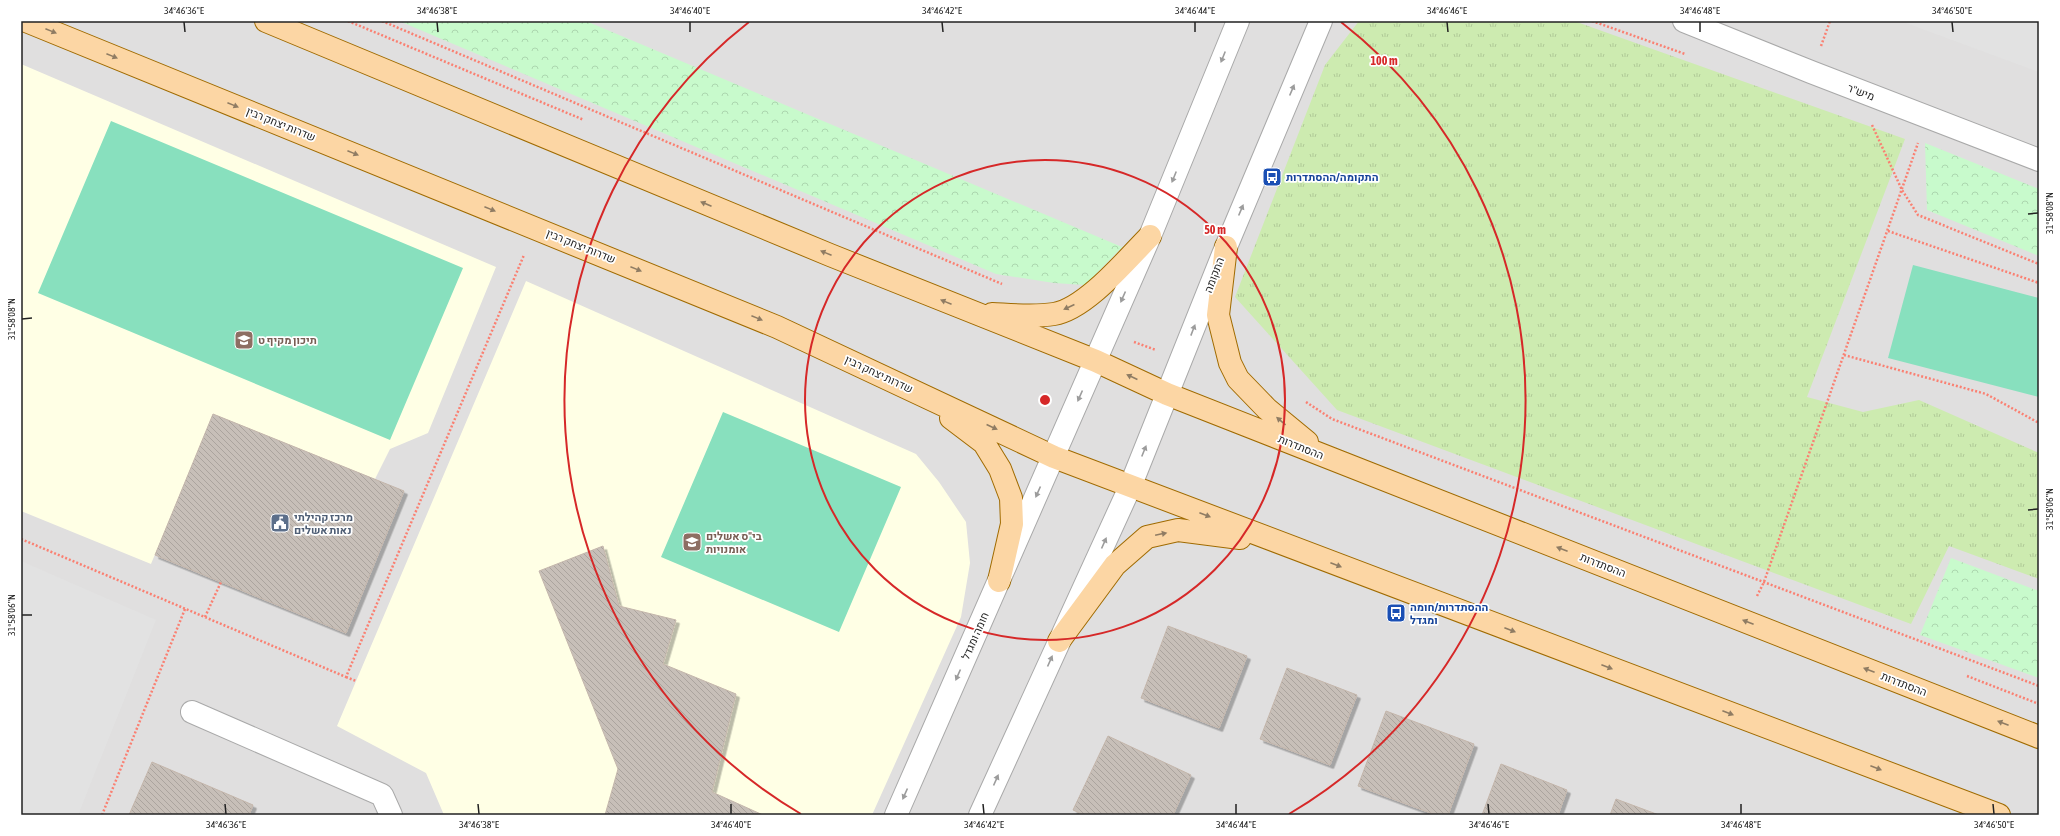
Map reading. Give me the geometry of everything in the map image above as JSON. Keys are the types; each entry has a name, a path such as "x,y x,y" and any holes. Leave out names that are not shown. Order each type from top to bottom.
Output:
{"main road":[{"name":"שדרות יצחק רבין","path":"26,21 778,327 1054,457 1130,487"},
{"path":"266,21 815,249 1096,361 1167,394"},
{"path":"973,313 1023,315 1055,314 1085,300 1150,236"},
{"path":"1226,247 1218,315 1230,363 1238,379 1267,409 1322,455"},
{"path":"918,393 984,443 1000,469 1011,498 1012,524 1000,580"},
{"name":"ההסתדרות","path":"1167,394 2039,737"},
{"path":"1130,487 1999,815"},
{"path":"1059,641 1115,565 1147,536 1178,530 1225,535 1300,551"}],"street":[{"path":"1054,457 1150,236 1238,21"},
{"name":"התקומה","path":"1130,487 1226,247 1321,21"},
{"name":"מיש\"ר","path":"1684,21 2039,160"},
{"name":"חומה ומגדל","path":"896,815 1054,457"},
{"path":"980,815 1130,487"},
{"path":"192,712 382,795 391,815"}],"path":[{"path":"348,21 592,123"},
{"path":"382,21 998,284 1006,285"},
{"path":"1592,21 1689,55"},
{"path":"1757,596 1764,582 1928,117"},
{"path":"1869,118 1902,190 1918,215 2039,264"},
{"path":"346,677 536,228"},
{"path":"1888,231 2039,282"},
{"path":"1844,355 1986,394 2039,423"},
{"path":"1332,419 2039,686"},
{"path":"21,539 356,682"},
{"path":"205,617 221,582"},
{"path":"102,815 185,609"}],"shaded area":[{"path":"21,21 2039,21 2039,815 21,815"},
{"path":"1907,21 2039,21 2039,72 1906,23"},
{"name":"תיכון מקיף ט","path":"21,64 496,267 428,433 390,449 375,479 213,414 151,564 21,511"},
{"name":"בי\"ס אשלים אומנויות","path":"526,281 916,454 939,482 966,522 970,563 961,617 872,815 444,815 426,773 337,726"},
{"path":"21,561 156,620 78,815 21,815"}],"green space":[{"path":"399,21 586,21 1122,247 1085,285 1054,283 996,274"},
{"path":"1359,21 1574,21 1905,139 1807,397 1863,412 1919,400 2039,453 2039,579 1949,546 1911,624 1337,410 1235,297 1325,65"},
{"path":"111,121 463,268 390,440 38,293"},
{"path":"1925,143 2039,189 2039,256 1927,210"},
{"path":"1913,265 2039,298 2039,397 1888,358"},
{"path":"723,412 901,487 839,632 661,557"},
{"path":"1951,558 2039,591 2039,678 1920,635"}],"building":[{"name":"מרכז קהילתי נאות אשלים","path":"213,414 404,491 346,633 155,555"},
{"path":"603,546 619,606 676,620 663,664 736,694 712,792 763,815 605,815 618,769 539,571"},
{"path":"1168,626 1247,656 1219,728 1141,698"},
{"path":"1287,668 1357,695 1330,765 1260,739"},
{"path":"1386,711 1474,744 1448,815 1436,815 1358,786"},
{"path":"1108,736 1191,775 1173,815 1084,815 1073,810"},
{"path":"152,762 253,805 249,815 129,815"},
{"path":"1501,764 1567,790 1558,815 1482,815"},
{"path":"1616,799 1659,815 1610,815"}],"place":[{"name":"התקומה/ההסתדרות","path":"1272,177"},
{"name":"תיכון מקיף ט","path":"244,340"},
{"name":"מרכז קהילתי נאות אשלים","path":"280,523"},
{"name":"בי\"ס אשלים אומנויות","path":"692,542"},
{"name":"ההסתדרות/חומה ומגדל","path":"1396,613"}]}
